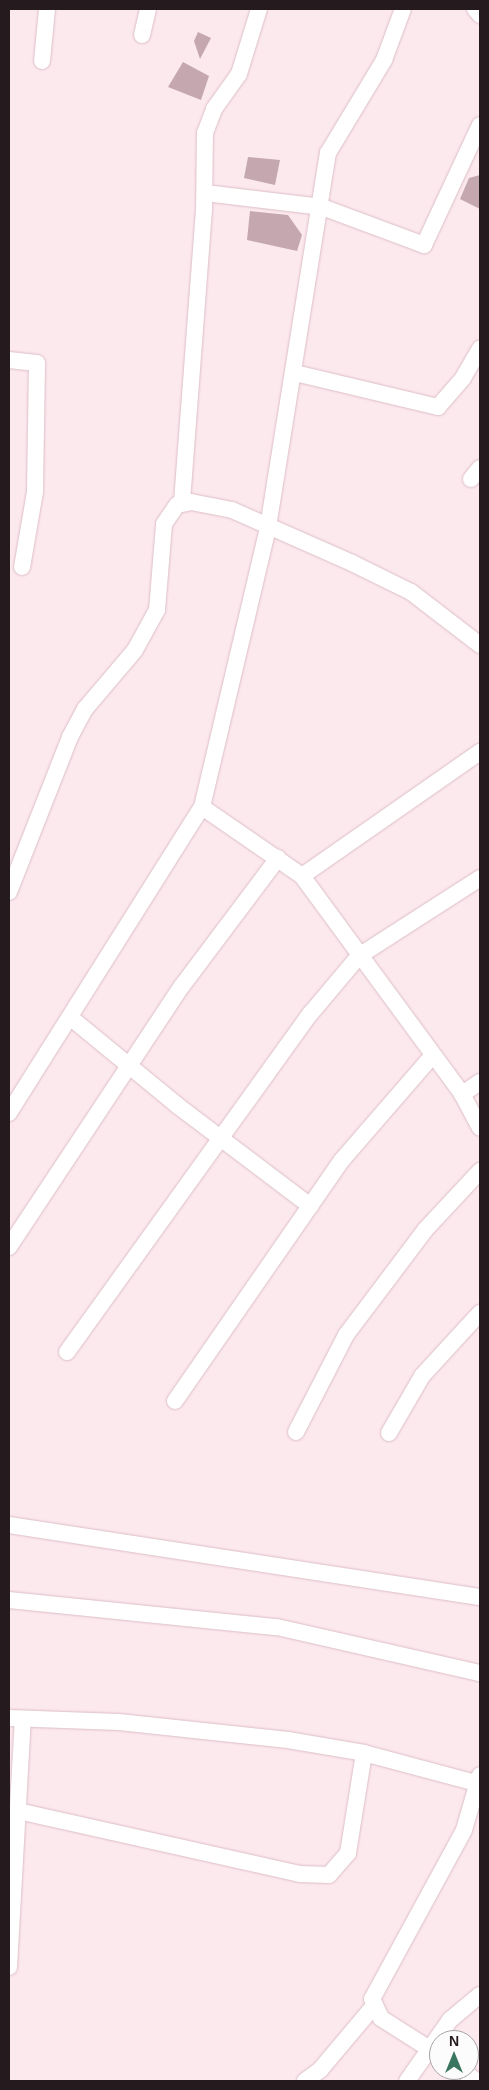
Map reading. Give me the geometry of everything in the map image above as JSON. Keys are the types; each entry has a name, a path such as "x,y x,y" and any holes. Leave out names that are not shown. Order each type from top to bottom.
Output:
{"street":[{"path":"42,61 47,9"},
{"path":"142,34 148,9"},
{"path":"182,502 205,193 206,133 214,109 239,74 259,9"},
{"path":"9,1113 71,1018 202,807 268,527 322,208 328,153 384,60 403,9"},
{"path":"475,9 480,15"},
{"path":"205,193 322,208 424,244 480,125"},
{"path":"295,373 438,407 463,378 480,348"},
{"path":"9,360 37,363 35,492 22,567"},
{"path":"9,892 85,709 135,650 157,610 164,524 171,509 182,502 232,510 411,592 480,645"},
{"path":"302,876 480,752"},
{"path":"202,807 302,876 432,1056 462,1094 480,1128"},
{"path":"9,1247 129,1064 278,858"},
{"path":"67,1352 311,1012 359,956 480,878"},
{"path":"71,1018 220,1139 310,1206"},
{"path":"175,1401 342,1160 432,1056"},
{"path":"462,1094 480,1082"},
{"path":"296,1432 346,1335 425,1230 480,1171"},
{"path":"389,1433 422,1376 480,1313"},
{"path":"9,1525 480,1597"},
{"path":"9,1600 277,1626 480,1673"},
{"path":"9,1967 18,1811 16,1718 119,1722 288,1740 364,1753 480,1781 464,1830 374,1987 373,2007 320,2070 305,2081"},
{"path":"18,1811 300,1874 330,1875 348,1854 364,1753"},
{"path":"445,2030 450,2020 480,1995"},
{"path":"373,2007 381,2018 429,2048"},
{"path":"407,2081 429,2056"}],"building":[{"path":"198,32 211,38 200,59 194,41"},
{"path":"183,62 209,76 201,100 168,87"},
{"path":"248,157 280,160 275,185 244,178"},
{"path":"480,175 480,209 460,199 469,178"},
{"path":"250,211 288,215 302,235 297,251 247,240"}]}
